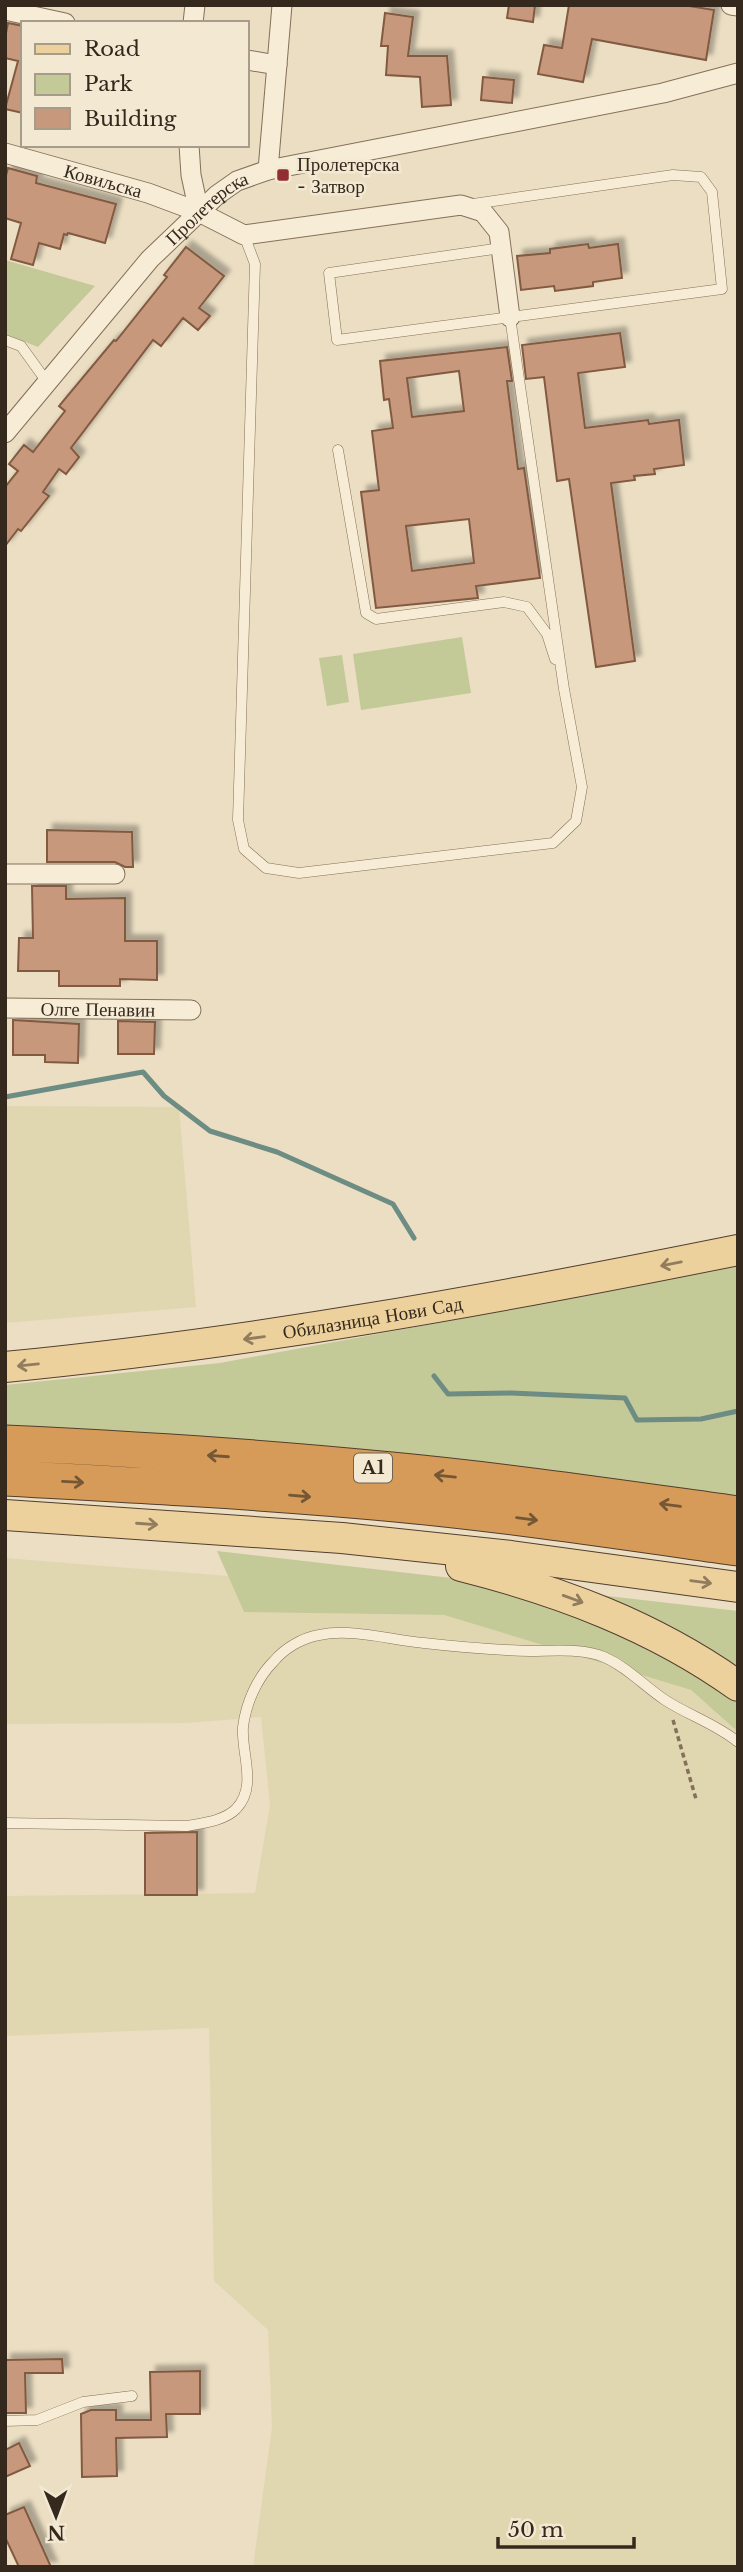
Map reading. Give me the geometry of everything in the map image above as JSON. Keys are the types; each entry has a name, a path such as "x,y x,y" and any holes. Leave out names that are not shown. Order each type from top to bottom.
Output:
{"highway":[{"name":"A1","path":"5,1443 389,1469 516,1483 738,1514"},
{"name":"A1","path":"5,1478 259,1492 386,1503 738,1548"}],"main road":[{"name":"Обилазница Нови Сад","path":"5,1367 303,1331 542,1290 738,1250"},
{"path":"5,1515 342,1538 511,1556 738,1587"},
{"path":"342,1538 520,1581 575,1600 664,1640 738,1686"}],"street":[{"path":"268,170 282,5"},
{"path":"732,5 738,6"},
{"path":"5,10 56,21"},
{"path":"248,60 277,65"},
{"name":"Пролетерска","path":"5,433 150,259 199,212 237,181 268,170 663,93 738,73"},
{"path":"189,147 191,175 199,212"},
{"name":"Ковиљска","path":"5,153 148,193 199,212 244,234"},
{"path":"244,234 461,205 483,212 499,232 510,317"},
{"path":"5,874 115,874"},
{"name":"Олге Пенавин","path":"5,1008 191,1010"}],"lane":[{"path":"461,205 673,175 701,177 712,192 722,289 337,340 329,273 501,248"},
{"path":"244,234 255,264 239,820 243,849 266,868 299,873 553,843 576,821 582,787 564,689 510,317"},
{"path":"5,340 21,346 47,383"},
{"path":"338,450 366,613 376,619 504,602 527,607 547,634 564,689"},
{"path":"5,1824 187,1826 214,1821 235,1810 245,1796 248,1777 243,1728 255,1685 274,1660 296,1643 317,1635 338,1632 423,1643 573,1651 602,1656 627,1670 645,1687 668,1702 738,1742"},
{"path":"5,2421 37,2420 83,2402 132,2396"}],"path":[{"path":"668,1702 696,1799"}],"shaded area":[{"path":"5,1106 179,1107 196,1307 5,1323"},
{"path":"5,1558 228,1576 244,1612 444,1615 691,1690 738,1732 738,2567 253,2567 272,2427 268,2330 214,2281 209,2028 5,2036 5,1896 255,1893 270,1805 261,1717 187,1723 5,1724"}],"green space":[{"path":"5,260 95,286 38,347 5,334"},
{"path":"462,637 471,693 361,710 353,654"},
{"path":"342,655 349,702 327,706 319,658"},
{"path":"738,1263 738,1498 281,1446 5,1426 5,1385 220,1363 589,1295"},
{"path":"217,1551 738,1611 738,1732 691,1690 444,1615 244,1612"}],"building":[{"path":"509,5 535,5 533,22 507,18"},
{"path":"569,5 683,5 714,10 706,60 592,39 583,82 538,74 544,45 562,48"},
{"path":"385,13 413,17 408,56 447,56 451,105 422,107 420,77 386,75 388,46 381,46"},
{"path":"8,23 21,26 21,113 5,109 18,61 5,58"},
{"path":"483,77 514,80 512,103 481,100"},
{"path":"8,168 37,176 36,183 116,204 105,243 68,233 64,234 60,249 39,243 33,265 11,259 21,223 5,218 5,179"},
{"path":"588,244 589,248 618,244 622,278 593,282 593,286 555,291 554,286 521,290 517,256 550,253 550,249"},
{"path":"186,247 224,276 199,308 210,316 198,330 183,318 161,346 153,340 71,448 79,457 66,474 59,469 43,492 49,496 21,531 18,529 5,546 5,487 18,471 9,464 24,445 33,452 65,411 59,406 114,340 116,341 167,277 164,275"},
{"path":"620,333 625,367 578,373 585,428 648,420 649,424 679,420 684,465 654,469 655,474 634,476 635,480 611,483 635,661 596,667 569,479 557,481 544,377 526,379 522,345"},
{"path":"507,347 512,381 507,381 518,469 524,468 540,578 476,586 478,598 376,608 361,492 379,490 372,431 393,428 389,399 384,400 380,361","holes":["459,371 464,411 412,417 407,378","469,519 474,563 412,571 406,526"]},
{"path":"47,830 132,832 133,867 125,867 115,862 47,862"},
{"path":"32,886 66,886 66,899 125,898 125,941 157,941 157,980 120,979 120,986 59,986 59,971 18,971 19,938 33,938"},
{"path":"13,1020 79,1024 78,1063 45,1062 45,1055 13,1055"},
{"path":"118,1021 155,1022 154,1054 118,1054"},
{"path":"197,1832 197,1895 145,1895 145,1833"},
{"path":"62,2359 63,2373 25,2373 26,2413 5,2413 5,2360"},
{"path":"200,2371 200,2414 166,2414 167,2437 116,2438 117,2476 82,2477 81,2414 91,2410 116,2410 116,2420 151,2420 150,2372"},
{"path":"19,2443 30,2466 5,2477 5,2450"},
{"path":"24,2507 51,2567 19,2567 5,2537 5,2515"}],"waterway":[{"path":"5,1097 143,1072 164,1096 210,1131 277,1152 393,1204 414,1238"},
{"path":"434,1376 448,1394 511,1393 625,1398 637,1420 701,1419 738,1411"}],"place":[{"name":"Пролетерска - Затвор","path":"283,175"}]}
